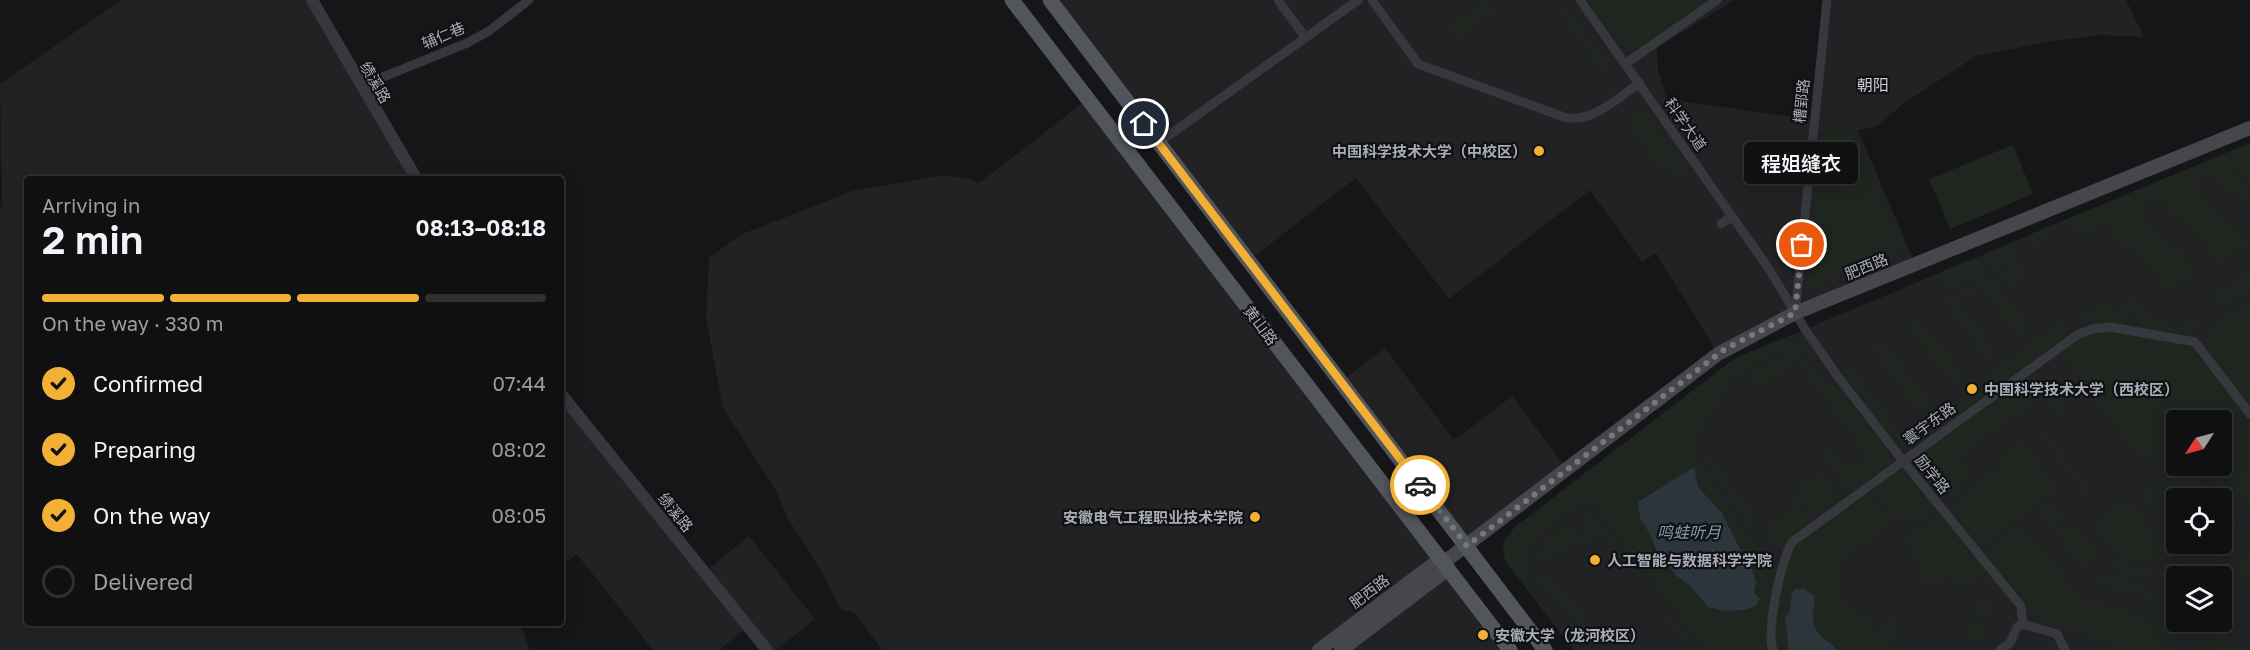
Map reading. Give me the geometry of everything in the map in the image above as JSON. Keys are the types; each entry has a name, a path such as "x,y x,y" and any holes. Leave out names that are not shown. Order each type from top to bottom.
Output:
{"main road":[{"name":"黄山路","path":"1012,0 1510,650"},
{"name":"黄山路","path":"1050,0 1545,650"},
{"name":"肥西路","path":"1341,650 1444,564 1725,349 1795,313 2250,128"},
{"name":"肥西路","path":"1318,650 1444,564"}],"street":[{"name":"绩溪路","path":"312,0 415,176"},
{"name":"辅仁巷","path":"362,86 467,43 489,31 530,0"},
{"path":"1278,0 1305,38"},
{"path":"1158,143 1358,0"},
{"path":"1372,0 1418,64 1564,117 1575,120 1589,117 1640,83"},
{"name":"科学大道","path":"1580,0 1767,266"},
{"path":"1625,64 1717,0"},
{"name":"槽郢路","path":"1795,313 1827,0"},
{"path":"1721,224 1732,216"},
{"name":"励学路","path":"1767,266 1836,374 1903,461 2021,606 2024,624"},
{"name":"寰宇东路","path":"1773,650 1771,633 1781,572 1785,555 1792,542 2077,335 2092,329 2110,327 2195,342 2250,414"},
{"name":"绩溪路","path":"564,398 767,650"},
{"path":"2000,650 2012,646 2017,627 2024,624 2057,634 2065,650"}],"shaded area":[{"path":"121,0 312,0 415,176 24,176 24,626 522,626 529,650 0,650 0,207 2,206 0,84"},
{"name":"中国科学技术大学（中校区）","path":"1050,0 1734,0 1657,48 1658,70 1667,99 1814,120 1827,0 2126,0 2144,37 2099,35 1976,56 1903,104 1877,126 1858,130 1915,264 1718,354 1656,253 1642,262 1590,190 1449,299 1356,178 1248,261"},
{"path":"1488,0 1496,11 1457,39 1448,28"},
{"path":"1589,0 1715,0 1630,55"},
{"path":"1567,7 1613,72 1606,77 1560,11"},
{"path":"1088,99 1440,559 1319,650 882,650 855,613 841,609 815,560 788,519 776,491 723,408 706,318 709,258 740,235 852,191 945,175 973,180 978,184"},
{"path":"1641,108 1693,179 1660,167 1626,119"},
{"path":"1823,126 1832,128 1850,126 1902,248 1806,290"},
{"name":"中国科学技术大学（西校区）","path":"2250,143 2250,650 1574,650 1505,561 1503,542 1515,527 1734,359"},
{"path":"2250,143 2250,186 2237,169 2233,172 2249,195 2244,200 2238,192 2231,197 2211,171 2193,184 2221,222 2227,217 2247,244 2220,265 2184,217 2178,221 2158,196 2139,210 2167,247 2173,243 2196,272 2169,293 2131,242 2124,247 2104,221 2085,235 2070,225 2063,225 2033,247 2026,236"},
{"path":"2013,145 2033,194 1950,229 1929,179"},
{"path":"2013,242 2019,258 1994,271 1985,254"},
{"path":"1978,257 1989,273 1947,288 1940,272"},
{"path":"2022,262 2029,273 2007,288 1997,276"},
{"path":"2250,269 2250,287 2219,308 2212,299 2219,289 2225,288"},
{"path":"1992,277 2031,330 2020,337 1983,288 1976,290 1963,300 1961,290"},
{"path":"2129,289 2146,311 2156,319 2182,327 2194,318 2198,326 2193,331 2179,335 2141,330 2137,316 2122,295"},
{"path":"1954,296 1998,355 1989,362 1943,300"},
{"path":"2104,302 2112,312 2122,305 2133,322 2129,326 2086,325 2078,309 2081,307 2087,315"},
{"path":"2250,302 2250,409 2204,347 2208,332 2213,326"},
{"path":"1917,316 1966,379 1955,387 1907,323"},
{"path":"2063,319 2070,329 2067,335 1912,449 1905,451 1896,445 1842,374 1842,370 1851,366 1905,439"},
{"path":"2110,330 2185,345 2194,349 2240,408 2232,420 2232,410 2166,410 2166,445 2143,461 2094,397 2091,399 2088,397 2096,390 2088,389 2067,405 2066,396 2084,383 2063,354 2063,349 2082,335"},
{"path":"1780,339 1803,342 1827,374 1824,374 1803,349 1796,347 1775,353 1731,380 1697,437 1695,447 1697,456 1742,528 1772,564 1777,576 1767,635 1769,650 1705,650 1596,506 1582,504 1541,533 1531,548 1527,564 1529,580 1535,595 1577,650 1574,650 1505,561 1503,542 1515,527 1734,359","holes":["1698,487 1722,513 1742,553 1750,561 1754,592 1703,598 1675,575 1668,562 1659,557 1650,534 1640,519 1638,502"]},
{"path":"1884,342 1930,404 1923,416 1873,349"},
{"path":"1385,348 1454,440 1512,396 1567,469 1467,546 1341,382"},
{"path":"1794,352 1800,353 1823,383 1834,382 1891,455 1879,471 1853,491 1848,490 1820,453 1829,446 1847,470 1855,465 1852,460 1854,459 1857,463 1867,455 1796,360 1760,387 1754,379 1751,380 1747,376 1750,372"},
{"path":"2033,371 2040,374 2063,406 2063,412 2058,418 2055,415 2057,413 2043,395 1956,459 1967,472 1964,485 1947,500 1939,499 1914,468 1913,463 1920,452"},
{"path":"564,398 705,572 749,536 815,619 776,650 760,650 748,627 719,650 653,650 577,554 564,564"},
{"path":"2250,423 2250,512 2244,504 2232,504 2232,488 2215,488 2207,476 2232,476 2232,428 2236,425"},
{"path":"2044,429 2092,494 2115,481 2090,500 2041,434"},
{"path":"2028,435 2032,440 2024,446 2023,454 2031,450 2037,458 2035,464 2057,490 1980,547 1950,511 1976,484 2000,467 1995,460"},
{"path":"1708,450 1724,473 1723,475 1737,490 1735,492 1765,528 1795,506 1788,496 1792,494 1811,519 1782,550 1778,549 1756,520 1750,519 1750,525 1776,560 1775,562 1746,524 1704,458"},
{"path":"1896,472 1908,474 1936,510 1934,513 1911,524 1905,516 1895,521 1873,487"},
{"path":"1815,475 1826,480 1838,497 1837,503 1815,516 1797,488"},
{"path":"2166,475 2202,476 2210,488 2166,488 2166,493 2158,499 2157,507 2153,510 2143,496 2145,490"},
{"path":"1869,490 1891,526 1844,556 1835,590 1850,611 1871,616 1874,620 1871,632 1881,634 1884,621 1888,618 1898,620 1893,640 1887,644 1891,650 1776,650 1774,639 1788,558 1798,542"},
{"path":"2128,499 2132,501 2176,566 2166,566 2166,568 2112,553 2094,526"},
{"path":"2052,503 2064,520 2054,527 2050,522 2045,526 2038,515 2043,507"},
{"path":"1585,511 1593,513 1648,586 1647,592 1600,531 1584,543 1573,541 1541,565 1538,559 1549,538 1569,523 1579,537 1591,528 1581,514"},
{"path":"1939,517 2011,598 2012,612 2009,623 2005,622 2007,607 2003,595 1984,573 1958,590 1950,577 1937,585 1935,582 1932,584 1918,580 1915,575 1922,570 1919,563 1920,558 1914,556 1909,544 1903,539"},
{"path":"2232,517 2250,541 2250,545 2229,561 2224,554 2232,554"},
{"path":"2068,524 2084,534 2094,548 2088,568 2082,567 2057,532"},
{"path":"2017,528 2026,539 2031,536 2030,545 2037,540 2083,605 2089,601 2141,615 2142,612 2145,613 2143,622 2149,618 2152,606 2145,595 2099,584 2096,579 2106,574 2151,589 2165,610 2141,625 2068,628 2038,618 1983,552"},
{"path":"1574,551 1548,571 1594,631 1583,638 1578,637 1571,627 1577,623 1554,593 1549,597 1538,581 1539,576"},
{"path":"2250,551 2250,578 2244,582 2231,565"},
{"path":"2110,560 2150,571 2148,580 2107,569"},
{"path":"1448,569 1510,650 1341,650"},
{"path":"2159,574 2166,576 2166,594 2163,595 2156,585"},
{"path":"1983,600 1989,601 1991,619 1970,614 1971,608"},
{"path":"1663,606 1696,650 1690,650 1659,608"},
{"path":"2166,614 2166,632 2176,632 2170,650 2140,650 2084,635 2080,630 2142,627"},
{"path":"1968,621 1988,626 1979,640 1972,638 1966,629"},
{"path":"2197,632 2227,635 2238,650 2212,647 2199,636 2196,637"}],"water":[{"name":"鸣蛙听月","path":"1694,467 1698,487 1722,513 1742,553 1750,561 1756,583 1754,592 1760,599 1756,606 1745,610 1725,611 1708,607 1691,586 1675,575 1668,562 1659,557 1650,534 1640,519 1638,502"},
{"path":"1796,589 1804,589 1815,597 1813,618 1815,628 1836,650 1789,650 1785,619 1790,610 1792,593"}],"way so far":[{"path":"1420,485 1467,546 1725,349 1795,313 1802,245"}],"place":[{"name":"中国科学技术大学（中校区）","path":"1539,151"},
{"name":"程姐缝衣","path":"1802,245"},
{"name":"中国科学技术大学（西校区）","path":"1972,389"},
{"name":"安徽电气工程职业技术学院","path":"1255,517"},
{"name":"人工智能与数据科学学院","path":"1595,560"},
{"name":"安徽大学（龙河校区）","path":"1483,635"}],"district":[{"name":"朝阳","path":"1873,85"}],"route":[{"path":"1144,124 1420,485"}]}
